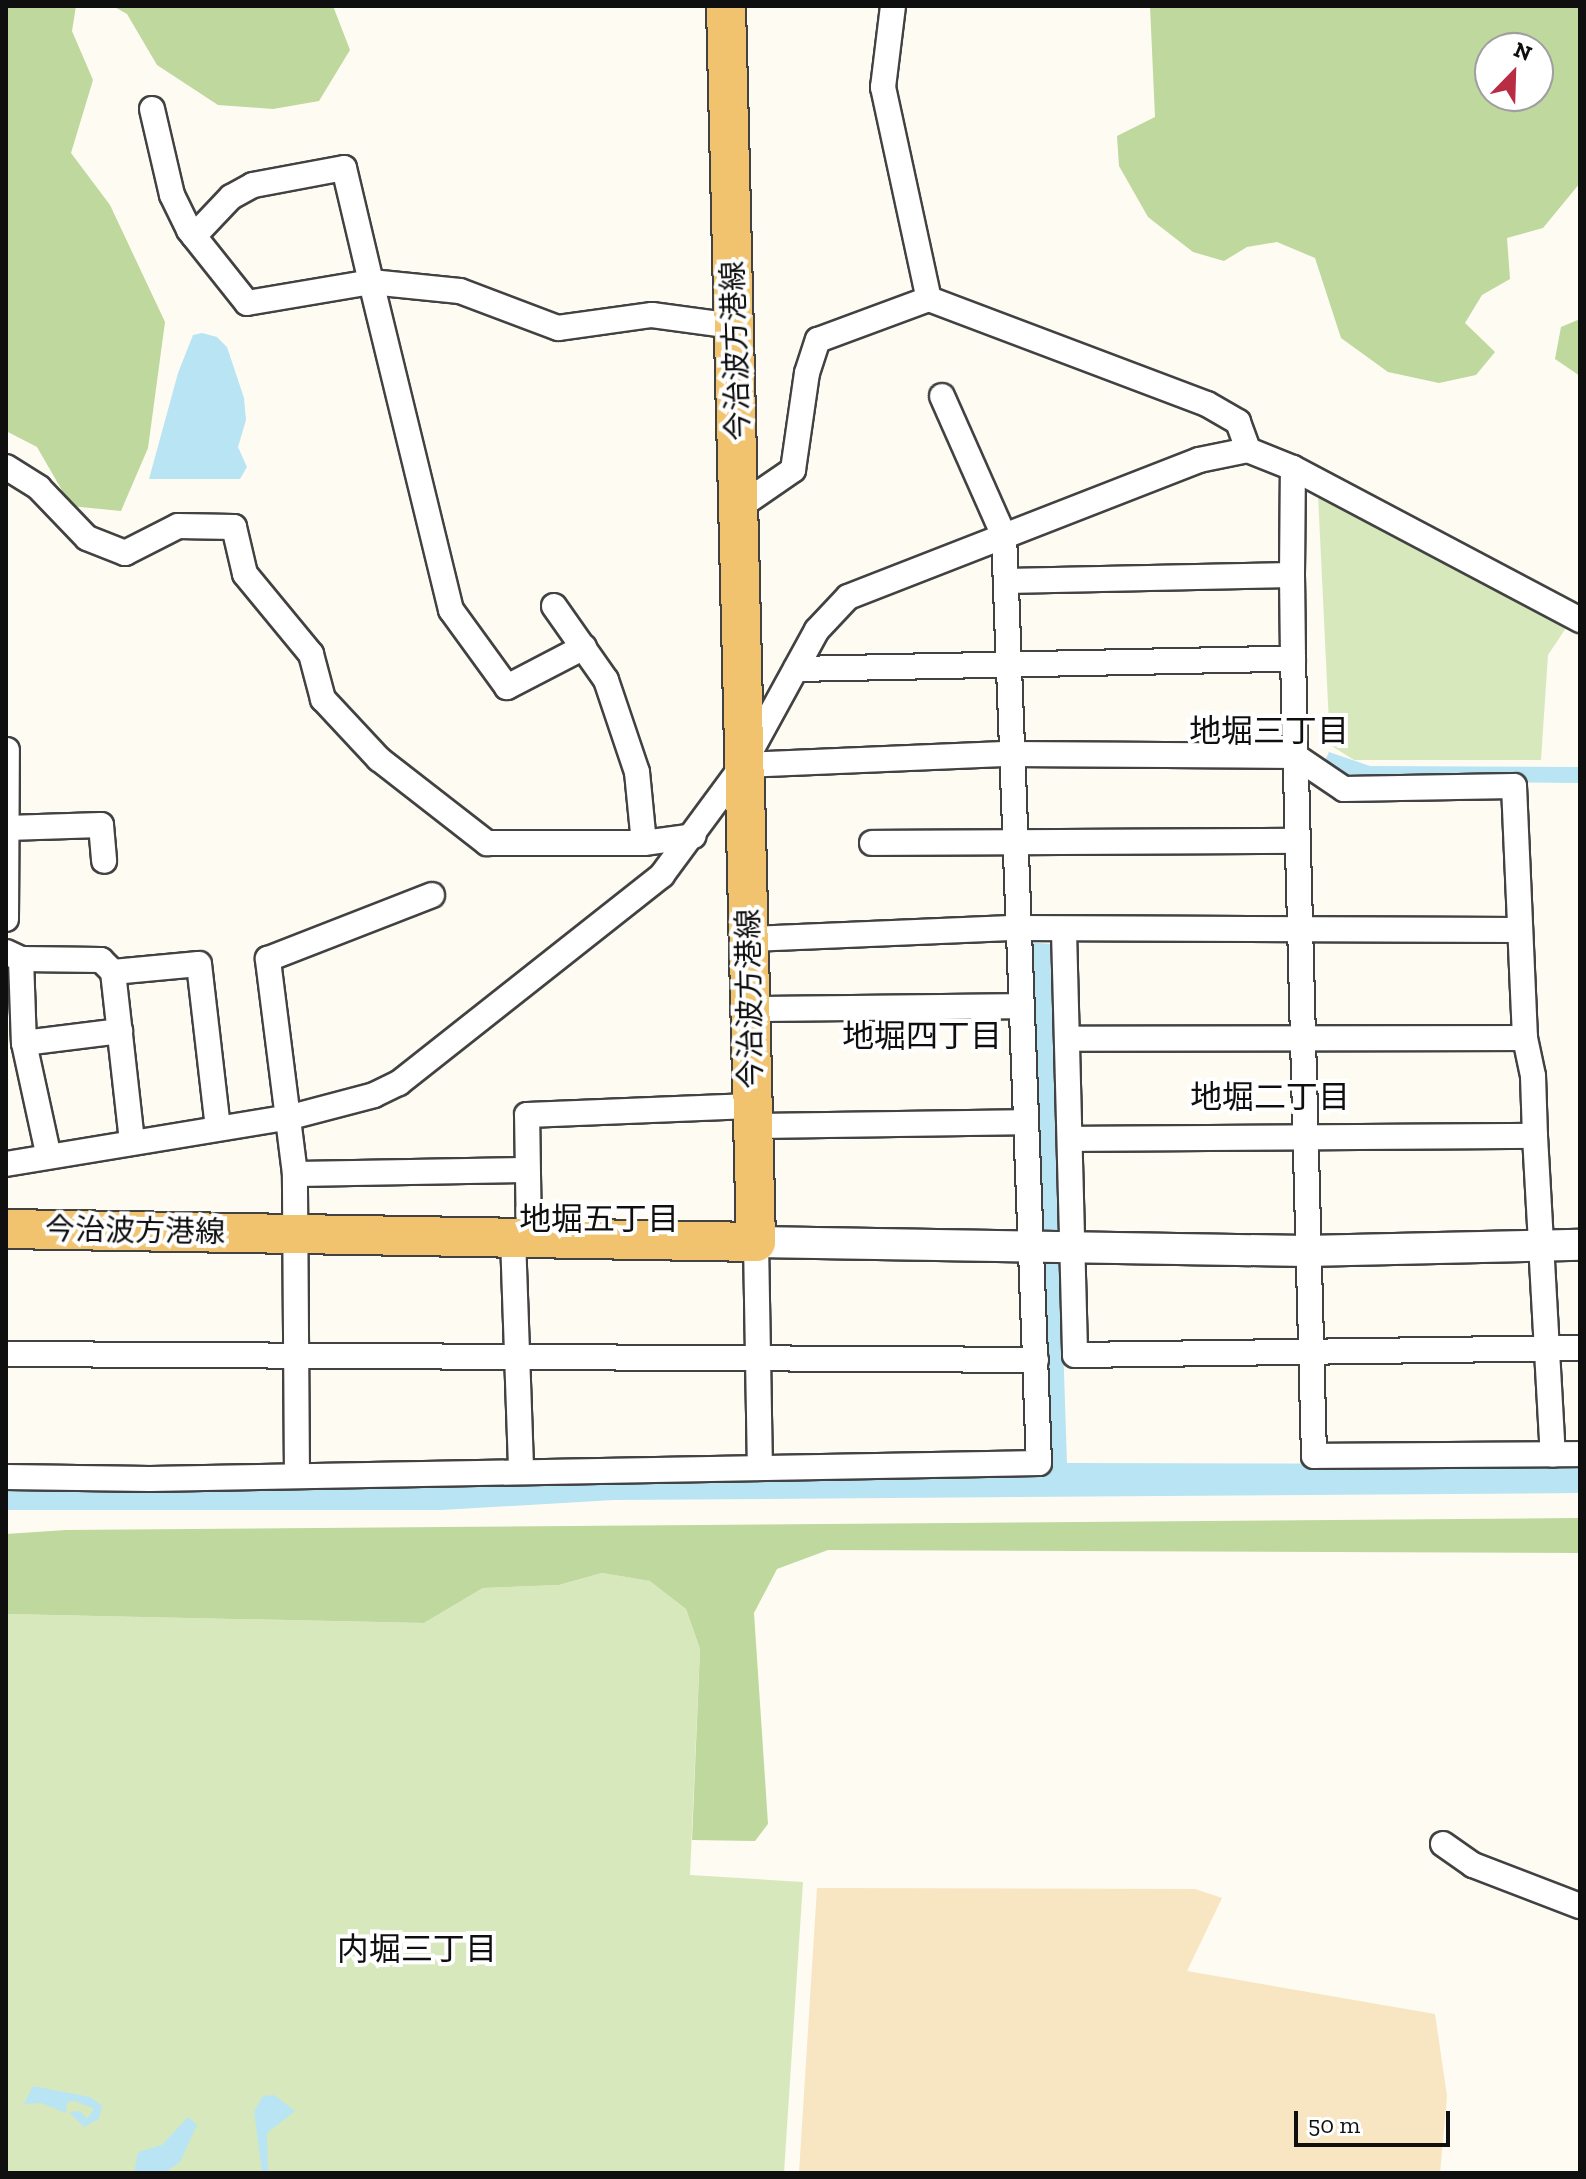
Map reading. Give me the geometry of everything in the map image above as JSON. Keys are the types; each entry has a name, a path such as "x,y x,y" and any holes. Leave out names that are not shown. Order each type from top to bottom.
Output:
{"main road":[{"name":"今治波方港線","path":"6,1229 756,1242 751,939 743,765 742,505 733,326 726,6"}],"street":[{"path":"893,6 883,87 929,299"},
{"path":"152,109 172,195 194,236 247,303 371,282 460,291 558,328 652,315 733,326"},
{"path":"194,236 231,197 253,185 344,168 451,610 507,687 584,647"},
{"path":"742,505 793,470 807,373 818,340 929,299 1207,404 1238,422 1248,450"},
{"path":"6,1477 297,1476 1039,1463 1013,840 1004,536 942,396"},
{"path":"6,1164 48,1153 291,1117 374,1095 399,1083 662,875 694,836 743,765 817,630 848,597 1199,460 1248,450 1293,468 1580,620"},
{"path":"6,467 39,488 87,538 125,553 178,526 234,527 245,574 311,654 323,699 379,759 487,843 644,843 694,836"},
{"path":"1293,468 1295,756 1306,1251 1314,1456 1580,1454"},
{"path":"1006,581 1292,575"},
{"path":"554,606 606,680 637,772 644,843"},
{"path":"796,669 1293,659"},
{"path":"6,919 7,750"},
{"path":"743,765 1010,754 1295,756 1344,789 1514,786 1518,930 1525,1038 1533,1076 1553,1454"},
{"path":"7,828 101,825 104,861"},
{"path":"872,843 1298,841"},
{"path":"297,1476 295,1174 291,1117 268,959 432,895"},
{"path":"751,939 1017,928 1301,933 1518,930"},
{"path":"1064,931 1075,1355 1580,1348"},
{"path":"48,1153 24,1043 13,956 101,960 113,972 132,1142"},
{"path":"113,972 199,964 218,1128"},
{"path":"751,1009 1020,1006"},
{"path":"24,1043 120,1031"},
{"path":"1067,1039 1302,1035 1525,1038"},
{"path":"521,1472 518,1358 527,1115 1026,1122"},
{"path":"1070,1139 1535,1136"},
{"path":"295,1174 526,1170"},
{"path":"760,1468 756,1242 1306,1251 1580,1245"},
{"path":"6,1354 1036,1360"},
{"path":"1443,1844 1473,1865 1580,1906"}],"green space":[{"path":"6,6 76,6 72,31 93,80 71,153 110,205 165,322 148,448 121,511 71,506 37,447 6,431"},
{"path":"113,6 333,6 350,50 319,101 273,109 218,105 157,65 127,14"},
{"path":"1150,6 1580,6 1580,183 1543,228 1507,238 1510,279 1482,295 1465,323 1495,352 1476,375 1439,383 1388,372 1341,338 1315,258 1277,242 1247,247 1224,261 1193,252 1148,217 1119,166 1117,136 1155,117"},
{"path":"1580,319 1580,376 1555,359 1561,327"},
{"path":"1322,490 1570,622 1548,655 1541,760 1354,760 1330,745 1318,495"},
{"path":"1580,1518 1580,1553 828,1550 777,1569 754,1613 768,1824 755,1841 692,1840 700,1649 686,1609 650,1581 602,1573 559,1585 483,1588 424,1623 6,1614 6,1534 66,1530"},
{"path":"602,1573 651,1581 686,1609 700,1649 690,1875 803,1882 784,2173 6,2173 6,1614 424,1623 483,1588 559,1585"}],"sand":[{"path":"817,1888 1195,1889 1222,1898 1187,1971 1435,2014 1447,2096 1440,2173 799,2173"}],"water":[{"path":"202,333 217,337 227,347 244,398 246,420 238,447 247,467 240,479 149,479 178,373 193,335"},
{"path":"1329,752 1370,766 1580,767 1580,783 1344,781 1323,765"},
{"path":"1029,942 1050,944 1067,1463 1580,1464 1580,1493 614,1500 441,1510 6,1510 6,1488 1045,1464"},
{"path":"33,2086 90,2097 102,2106 99,2119 84,2127 69,2112 80,2111 87,2119 94,2109 75,2101 67,2102 66,2113 41,2103 24,2104"},
{"path":"274,2095 295,2111 267,2133 268,2172 262,2172 254,2111 263,2096"},
{"path":"188,2117 197,2125 180,2162 164,2173 134,2173 138,2152 162,2145"}],"district":[{"name":"地堀三丁目","path":"1269,731"},
{"name":"地堀四丁目","path":"922,1036"},
{"name":"地堀二丁目","path":"1270,1097"},
{"name":"地堀五丁目","path":"599,1219"},
{"name":"内堀三丁目","path":"417,1949"}]}
